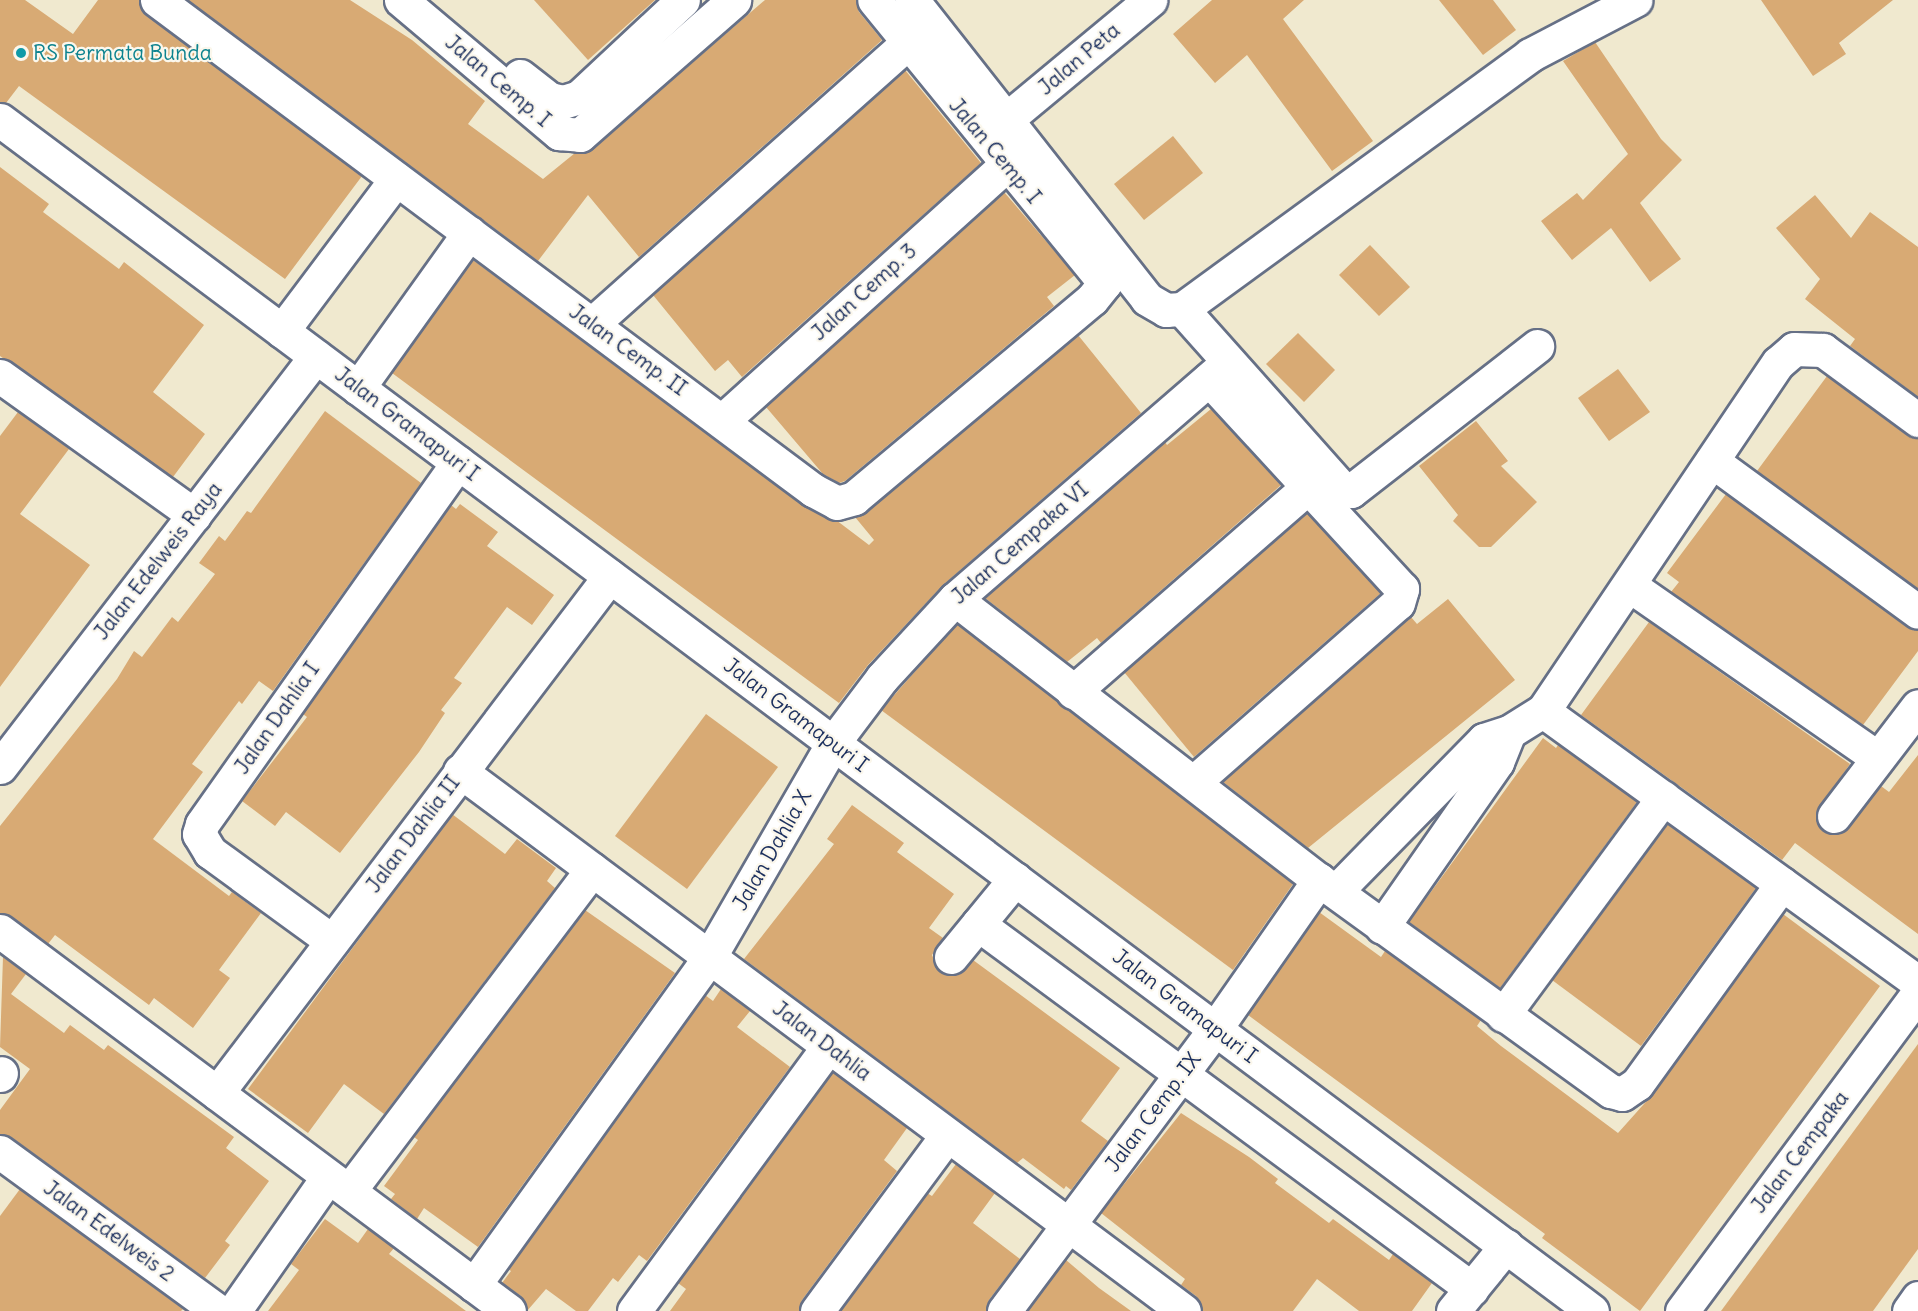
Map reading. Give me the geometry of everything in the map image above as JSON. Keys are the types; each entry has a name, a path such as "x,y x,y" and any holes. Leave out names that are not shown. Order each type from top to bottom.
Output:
{"street":[{"name":"Jalan Cemp. II","path":"157,0 723,420 813,490 830,500 845,502 1092,299"},
{"name":"Jalan Cemp. I","path":"401,0 559,133 580,135 734,0"},
{"path":"433,0 535,89 563,102 579,97 683,0"},
{"name":"Jalan Cemp. I","path":"874,0 1006,165 1104,279 1105,286 1092,299"},
{"path":"912,0 1008,118 1147,299 1166,310 1182,309 1530,55 1623,2"},
{"name":"Jalan Peta","path":"1008,118 1150,0"},
{"path":"592,324 907,43"},
{"name":"Jalan Gramapuri I","path":"0,120 1592,1311"},
{"name":"Jalan Cemp. 3","path":"723,420 1006,165"},
{"path":"282,331 396,179"},
{"path":"358,388 469,233"},
{"path":"1182,309 1218,371 1310,486 1402,589 1398,603 1194,782"},
{"path":"1218,371 1336,485 1351,491 1537,346"},
{"path":"1918,420 1823,350 1794,349 1778,363 1543,711 1918,982"},
{"name":"Jalan Edelweis Raya","path":"0,766 316,356"},
{"name":"Jalan Cempaka VI","path":"833,743 912,642 955,599 1218,371"},
{"path":"0,376 194,515"},
{"path":"1712,461 1918,612"},
{"name":"Jalan Dahlia I","path":"332,941 210,852 199,834 202,824 458,462"},
{"path":"1073,692 1310,486"},
{"name":"Jalan Dahlia II","path":"217,1093 610,576"},
{"path":"1629,585 1878,758"},
{"path":"955,599 1073,692 1382,927 1611,1091 1622,1094 1630,1091 1782,884"},
{"path":"1834,816 1918,706"},
{"name":"Jalan Cemp. IX","path":"1004,1311 1215,1029 1328,885 1484,740 1509,732 1543,711"},
{"path":"1382,927 1497,762 1509,732"},
{"name":"Jalan Dahlia X","path":"474,1285 710,956 833,743"},
{"name":"Jalan Dahlia","path":"460,771 1184,1311"},
{"path":"1503,1015 1663,798"},
{"path":"234,1311 592,870"},
{"path":"951,957 1015,879"},
{"path":"978,924 1182,1074 1462,1300 1506,1246"},
{"path":"0,931 509,1311"},
{"name":"Jalan Cempaka","path":"1682,1311 1918,993"},
{"path":"634,1311 828,1047"},
{"path":"817,1311 946,1135"},
{"name":"Jalan Edelweis 2","path":"0,1152 219,1311"},
{"path":"1909,1311 1918,1298"}],"building":[{"path":"0,0 25,0 73,34 98,0 139,0 146,15 362,176 285,279 19,86 6,103 0,102"},
{"path":"188,0 350,0 412,40 485,101 468,124 543,179 575,153 592,149 765,0 856,0 859,12 882,40 639,257 588,195 538,261"},
{"path":"534,0 655,0 588,60"},
{"path":"1212,0 1304,0 1283,19 1373,141 1332,171 1247,55 1215,83 1173,34"},
{"path":"1439,0 1493,0 1516,30 1483,55"},
{"path":"1761,0 1893,0 1839,43 1846,54 1813,76"},
{"path":"1595,42 1661,139 1682,160 1640,203 1681,259 1650,282 1611,228 1572,260 1541,221 1577,193 1583,200 1628,154 1563,61"},
{"path":"905,70 981,163 742,377 728,360 715,371 653,295"},
{"path":"1173,136 1203,173 1144,220 1114,184"},
{"path":"0,167 49,204 43,212 119,269 124,262 204,325 153,392 205,434 173,477 0,356"},
{"path":"1004,192 1075,275 1047,297 1054,306 845,481 839,483 823,474 766,407"},
{"path":"1815,195 1851,238 1870,212 1918,247 1918,397 1850,346 1855,339 1805,299 1820,279 1776,228"},
{"path":"1370,245 1410,287 1379,316 1339,275"},
{"path":"473,260 802,505 836,520 869,545 874,540 855,517 866,512 1078,335 1141,413 943,585 868,665 839,703 392,373"},
{"path":"1298,333 1335,370 1304,402 1266,364"},
{"path":"1618,369 1650,412 1609,441 1578,398"},
{"path":"1827,376 1907,435 1918,438 1918,589 1757,471"},
{"path":"1211,409 1281,485 1101,643 1097,638 1067,662 985,598 1165,442 1167,445"},
{"path":"325,411 421,483 273,691 259,681 242,704 239,701 192,764 203,772 153,839 229,896 232,892 261,913 219,970 230,978 193,1028 154,998 149,1005 55,935 48,944 11,916 0,913 0,826 117,679 134,651 142,657 172,617 178,622 215,574 199,563 219,536 225,541 247,511 251,513"},
{"path":"18,412 69,449 20,514 90,565 0,687 0,436"},
{"path":"1476,421 1508,461 1501,466 1537,502 1491,547 1479,547 1453,521 1458,515 1419,466"},
{"path":"1726,494 1907,627 1918,630 1918,651 1863,725 1671,592 1679,582 1667,573"},
{"path":"460,504 498,532 487,546 554,595 532,625 507,607 454,678 462,683 441,710 445,713 419,752 340,853 286,812 275,826 242,801 307,717 303,714 451,505 456,509"},
{"path":"1307,513 1381,593 1194,757 1124,672"},
{"path":"1448,599 1515,680 1308,848 1223,782 1411,617 1417,624"},
{"path":"1649,622 1850,764 1816,813 1823,831 1832,835 1848,828 1881,786 1889,792 1918,755 1918,934 1795,843 1782,860 1581,715"},
{"path":"957,624 1293,884 1233,970 881,710"},
{"path":"706,714 778,767 687,889 615,836"},
{"path":"1543,738 1556,748 1558,745 1637,802 1500,988 1409,922"},
{"path":"852,805 904,843 897,852 954,894 929,928 943,938 932,955 939,971 957,975 973,960 1120,1068 1081,1121 1108,1141 1071,1190 1066,1186 1064,1189 1023,1158 1017,1163 744,959 834,844 827,839"},
{"path":"452,814 505,854 517,839 556,868 547,881 555,888 384,1114 344,1084 308,1133 248,1089"},
{"path":"1667,824 1756,888 1641,1046 1552,980"},
{"path":"585,910 675,973 478,1247 424,1208 417,1219 391,1199 395,1194 384,1186 418,1140 414,1137"},
{"path":"1319,912 1381,957 1385,951 1481,1020 1477,1026 1501,1046 1618,1133 1652,1095 1783,914 1880,986 1640,1311 1542,1238 1545,1234 1248,1015"},
{"path":"3,957 26,974 11,994 64,1033 70,1025 104,1050 108,1045 234,1137 226,1148 269,1181 225,1241 230,1245 205,1278 11,1137 0,1134 0,1110 30,1069 0,1047"},
{"path":"721,989 750,1011 737,1027 790,1067 647,1261 639,1255 618,1282 613,1278 588,1311 576,1311 546,1289 527,1311 521,1296 502,1283 511,1271 508,1269 705,995 713,1001"},
{"path":"1918,1044 1918,1249 1873,1311 1721,1311"},
{"path":"833,1072 907,1128 884,1160 897,1171 802,1300 799,1311 670,1311 686,1289 678,1283"},
{"path":"1181,1113 1249,1157 1278,1179 1275,1183 1329,1223 1333,1219 1389,1260 1393,1254 1432,1283 1412,1311 1359,1311 1317,1279 1293,1311 1202,1311 1196,1296 1181,1285 1185,1279 1101,1213"},
{"path":"956,1164 995,1193 973,1223 1020,1259 989,1300 986,1311 840,1311 927,1193 932,1196"},
{"path":"20,1189 183,1309 181,1311 0,1311 0,1216"},
{"path":"325,1219 358,1243 368,1229 394,1248 389,1254 466,1311 268,1311 299,1270 291,1264"},
{"path":"1066,1260 1099,1288 1131,1311 1027,1311"}],"place":[{"name":"RS Permata Bunda","path":"21,53"}]}
